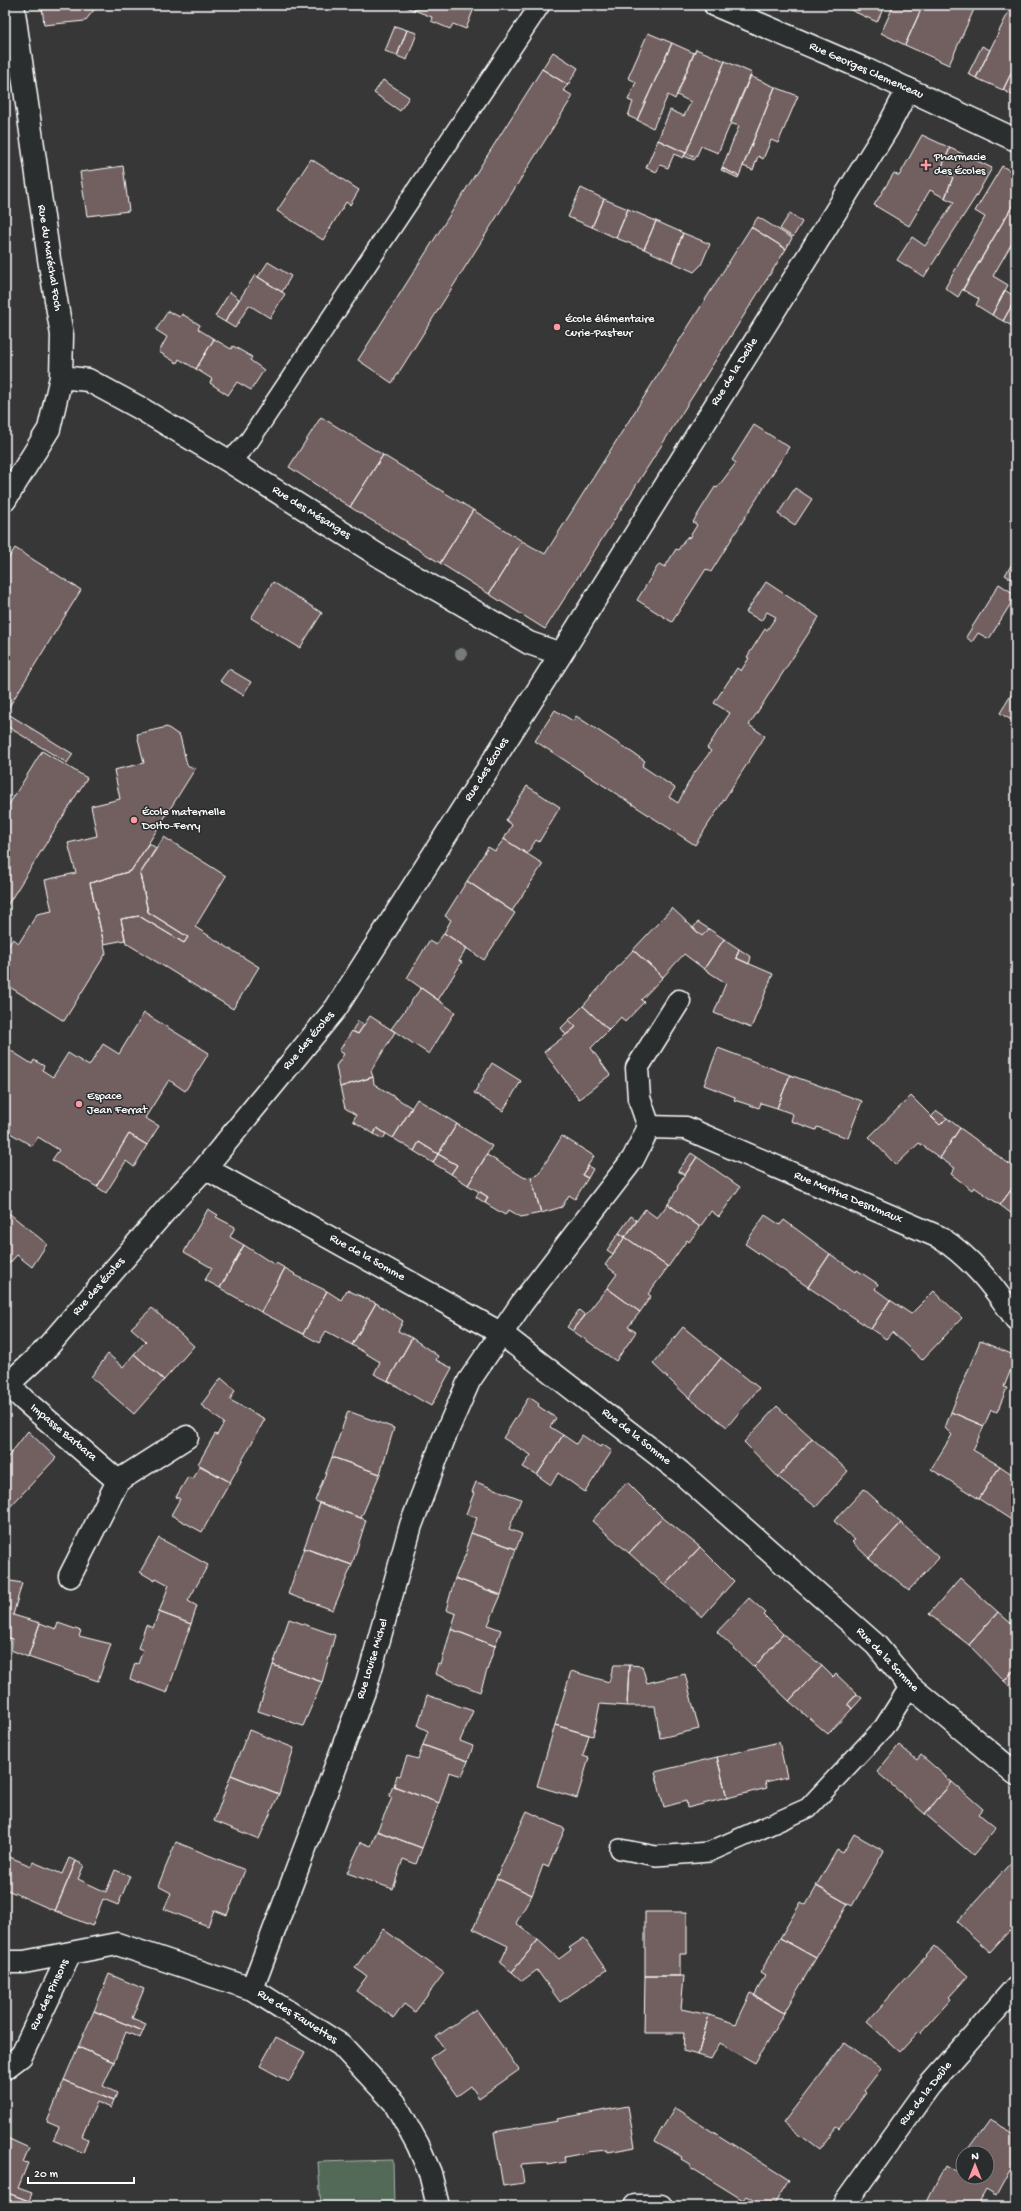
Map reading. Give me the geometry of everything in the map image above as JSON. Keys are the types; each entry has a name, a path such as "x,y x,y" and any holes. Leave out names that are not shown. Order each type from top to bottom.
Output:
{"street":[{"name":"Rue du Maréchal Foch","path":"5,500 49,429 61,378 62,334 47,251 12,5"},
{"name":"Rue Georges Clemenceau","path":"715,5 908,89 1016,140"},
{"name":"Rue de la Deûle","path":"561,654 887,129 908,89"},
{"name":"Rue des Mésanges","path":"61,378 88,380 227,460 381,557 528,643 561,654"},
{"name":"Rue des Écoles","path":"7,1386 44,1351 172,1202 205,1168 336,1008 561,654"},
{"path":"502,1334 522,1303 633,1159 649,1127 639,1098 637,1068 679,1001"},
{"name":"Rue Martha Desrumaux","path":"649,1127 686,1128 938,1237 960,1250 996,1290 1016,1319"},
{"name":"Rue de la Somme","path":"205,1168 502,1334 680,1472 876,1645 910,1686 1016,1774"},
{"name":"Rue Louise Michel","path":"252,1989 366,1686 411,1525 444,1438 469,1381 502,1334"},
{"name":"Impasse Barbara","path":"7,1386 118,1481"},
{"path":"70,1576 118,1481 187,1437"},
{"name":"Rue des Fauvettes","path":"70,1954 117,1944 252,1989 341,2045 395,2103 418,2145 430,2173 438,2206"},
{"name":"Rue des Pinsons","path":"5,1962 24,1962 70,1954"},
{"name":"Rue des Pinsons","path":"5,2068 21,2056 70,1954"},
{"name":"Rue de la Deûle","path":"842,2206 929,2086 1016,1987"},
{"path":"635,2206 661,2206"}],"lane":[{"path":"227,460 237,454 249,441 540,5"},
{"path":"620,1849 656,1856 709,1852 808,1808 884,1727 910,1686"}],"green space":[{"path":"393,2160 394,2206 321,2206 318,2162"}],"building":[{"path":"42,5 98,5 85,21 44,25"},
{"path":"401,5 416,5 414,10"},
{"path":"416,5 466,5 474,8 466,29 453,24 450,29 431,21 432,17 414,10"},
{"path":"840,5 885,5 877,22"},
{"path":"894,5 923,5 905,45 881,33"},
{"path":"923,5 976,5 949,65 905,45"},
{"path":"1012,5 1016,5 1016,63 1003,90 976,78"},
{"path":"395,26 407,30 397,56 385,51"},
{"path":"407,30 417,33 407,60 397,56"},
{"path":"648,33 672,43 637,120 628,116 633,102 628,100 636,82 628,78"},
{"path":"672,43 694,53 675,99 668,95 653,128 637,120"},
{"path":"982,46 990,50 976,78 968,74"},
{"path":"696,49 725,61 686,153 658,140 670,110 684,116 691,102 677,95"},
{"path":"553,52 578,68 568,85 542,69"},
{"path":"725,61 752,73 718,153 701,146 696,157 686,153"},
{"path":"1016,63 1016,97 1003,90"},
{"path":"542,69 568,85 563,90 573,96 392,383 358,360"},
{"path":"750,76 775,87 739,176 722,168 739,126 730,123"},
{"path":"383,80 409,97 400,111 374,93"},
{"path":"775,87 798,96 778,143 771,140 763,159 758,156 753,170 743,166"},
{"path":"922,135 950,148 940,171 953,177 945,198 930,190 909,226 874,205 894,173 899,176"},
{"path":"658,140 686,153 683,158 674,154 668,168 660,165 657,172 646,168"},
{"path":"950,148 992,168 975,198 924,277 897,260 912,237 925,246 954,202 945,198 953,177 940,171"},
{"path":"686,153 696,157 694,160 684,156"},
{"path":"311,159 359,190 350,205 346,202 323,240 277,211"},
{"path":"123,166 129,211 87,216 80,172"},
{"path":"1002,166 1016,174 1016,200 958,297 945,288 985,217 975,211"},
{"path":"722,168 739,176 738,178 721,170"},
{"path":"581,188 604,199 592,227 568,217"},
{"path":"604,199 628,209 616,238 592,227"},
{"path":"1016,200 1016,246 1012,243 993,276 1008,285 992,315 976,305 979,299 963,290"},
{"path":"628,209 656,221 644,249 616,238"},
{"path":"790,213 802,222 793,237 780,229"},
{"path":"758,217 792,238 786,249 751,227"},
{"path":"656,221 683,233 672,262 644,249"},
{"path":"751,227 786,249 545,629 489,594 522,541 545,554"},
{"path":"683,233 710,244 701,265 694,272 672,262"},
{"path":"268,262 291,276 282,292 258,277"},
{"path":"255,275 285,294 270,318 249,305 235,328 225,322"},
{"path":"1005,290 1016,298 1003,321 992,315"},
{"path":"230,292 239,299 225,322 215,316"},
{"path":"1016,298 1016,328 1003,321"},
{"path":"168,311 180,317 182,314 200,325 198,329 214,339 196,369 179,359 177,363 159,352 167,337 156,330"},
{"path":"214,339 231,349 233,346 252,357 250,360 264,370 251,390 237,382 228,395 210,383 212,379 196,369"},
{"path":"321,417 383,455 350,507 289,467"},
{"path":"754,425 789,447 711,572 706,569 672,622 637,600 659,564 665,567 676,549 678,550 687,537 689,538 697,525 693,522 715,487 717,488 736,463 732,460"},
{"path":"383,455 473,510 440,563 350,507"},
{"path":"795,488 812,499 795,525 778,514"},
{"path":"473,510 522,541 489,594 440,563"},
{"path":"15,548 81,590 7,710 5,709 5,564"},
{"path":"1016,558 1016,582 1005,575"},
{"path":"273,582 322,613 300,648 251,618"},
{"path":"766,582 819,617 749,725 765,736 695,845 535,741 555,710 573,721 576,716 645,761 642,766 675,788 669,797 678,803 692,776 711,751 707,748 730,713 714,703 737,668 741,671 749,658 747,657 765,629 767,630 776,617 767,612 761,621 746,612"},
{"path":"999,584 1016,595 989,639 978,633 972,642 966,637"},
{"path":"229,669 251,682 243,695 220,681"},
{"path":"1016,687 1016,723 1000,713"},
{"path":"5,712 73,754 67,763 5,725"},
{"path":"167,727 180,736 187,765 195,769 131,871 90,883 106,953 64,1021 5,984 5,951 13,939 19,943 37,914 52,911 45,880 76,873 68,843 97,836 91,806 120,799 114,770 144,763 137,734"},
{"path":"42,751 87,778 5,909 5,811"},
{"path":"527,786 560,807 539,842 536,840 527,854 504,839 512,825 506,820"},
{"path":"164,837 226,876 195,927 259,967 233,1009 126,943 121,919 139,916 184,943 188,937 148,912 140,874"},
{"path":"504,839 543,864 512,911 467,881 488,847 495,851"},
{"path":"149,843 156,848 140,874 148,912 188,937 184,943 139,916 121,919 125,940 104,944 90,883 131,871"},
{"path":"467,881 515,913 484,960 444,933 451,920 445,916"},
{"path":"672,908 702,936 709,929 724,939 704,969 684,954 663,977 633,950"},
{"path":"698,922 709,929 702,936 693,928"},
{"path":"444,933 467,948 459,961 462,962 438,1000 407,978 429,941 436,945"},
{"path":"724,939 739,949 736,958 773,974 751,1028 714,1013 726,983 704,969"},
{"path":"739,949 751,957 749,964 736,958"},
{"path":"633,950 663,977 641,1000 644,1002 625,1022 621,1017 609,1030 583,1006"},
{"path":"421,988 455,1012 429,1054 391,1029"},
{"path":"583,1006 609,1030 591,1048 610,1075 579,1099 544,1052 576,1027 569,1020"},
{"name":"Espace Jean Ferrat","path":"144,1013 209,1053 185,1091 169,1080 145,1118 159,1126 147,1145 129,1134 97,1187 52,1160 59,1150 38,1137 32,1146 5,1130 7,1121 5,1120 5,1047 32,1064 34,1060 44,1066 42,1070 53,1077 68,1053 89,1066 103,1044 119,1054"},
{"path":"370,1016 395,1032 371,1071 373,1077 340,1087 336,1066 344,1054 339,1051 352,1031 358,1034"},
{"path":"569,1020 576,1027 566,1035 561,1028"},
{"path":"358,1021 364,1025 358,1034 352,1031"},
{"path":"718,1048 790,1075 777,1108 761,1103 759,1108 734,1100 735,1097 704,1085"},
{"path":"492,1063 521,1081 503,1111 474,1093"},
{"path":"790,1075 862,1101 848,1138 817,1127 816,1130 791,1121 793,1114 777,1108"},
{"path":"373,1077 374,1084 412,1108 393,1138 377,1128 374,1134 353,1121 356,1115 345,1108 340,1087"},
{"path":"911,1096 940,1125 947,1118 960,1128 940,1158 919,1143 896,1165 869,1137"},
{"path":"417,1099 457,1124 438,1154 419,1142 414,1151 393,1138"},
{"path":"937,1111 947,1118 940,1125 931,1117"},
{"path":"457,1124 492,1146 468,1185 451,1174 457,1165 438,1154"},
{"path":"377,1128 386,1134 383,1139 374,1134"},
{"path":"960,1128 1016,1169 1016,1183 1000,1205 974,1187 972,1190 951,1174 955,1168 940,1158"},
{"path":"129,1134 147,1145 134,1167 126,1161 106,1193 97,1187"},
{"path":"562,1136 594,1156 582,1175 588,1178 575,1199 569,1195 562,1207 541,1213 531,1177 538,1175"},
{"path":"419,1142 438,1154 433,1163 414,1151"},
{"path":"691,1153 697,1157 685,1175 678,1171"},
{"path":"438,1154 457,1165 451,1174 433,1163"},
{"path":"487,1155 525,1178 531,1177 541,1213 521,1217 509,1210 505,1215 485,1203 488,1197 468,1185"},
{"path":"697,1157 740,1187 719,1217 711,1211 700,1227 668,1204 678,1188 677,1187"},
{"path":"588,1166 593,1169 588,1178 582,1175"},
{"path":"1016,1183 1016,1217 1000,1205"},
{"path":"479,1191 488,1197 485,1203 476,1197"},
{"path":"668,1204 700,1227 689,1242 687,1240 668,1267 625,1237 645,1209 657,1218"},
{"path":"208,1209 218,1215 216,1217 235,1227 230,1237 244,1245 220,1288 205,1280 212,1268 184,1252"},
{"path":"5,1210 47,1244 32,1267 17,1255 5,1268"},
{"path":"765,1215 780,1225 784,1220 830,1254 808,1287 745,1244"},
{"path":"631,1216 637,1221 625,1237 619,1233"},
{"path":"619,1233 625,1237 613,1254 607,1250"},
{"path":"625,1237 668,1267 648,1294 651,1296 640,1312 607,1288 617,1274 605,1265"},
{"path":"244,1245 275,1265 276,1263 285,1268 261,1312 220,1288"},
{"path":"830,1254 856,1272 857,1270 878,1284 875,1289 890,1300 871,1329 808,1287"},
{"path":"285,1268 295,1274 294,1275 327,1291 303,1334 261,1312"},
{"path":"607,1288 640,1312 628,1327 636,1332 616,1361 573,1331"},
{"path":"347,1290 376,1303 352,1345 326,1331 319,1343 303,1334 327,1291 341,1300"},
{"path":"5,1291 10,1295 5,1300"},
{"path":"934,1291 962,1318 922,1360 892,1332 886,1339 871,1329 890,1300 911,1314"},
{"path":"376,1303 403,1321 398,1331 412,1338 388,1381 374,1374 380,1362 352,1345"},
{"path":"152,1308 194,1346 164,1380 134,1354 146,1341 131,1328"},
{"path":"579,1310 585,1315 573,1331 567,1327"},
{"path":"683,1327 721,1358 689,1398 653,1364"},
{"path":"412,1338 438,1356 436,1360 452,1368 431,1406 388,1381"},
{"path":"980,1341 1016,1356 1004,1387 1007,1388 997,1412 991,1410 984,1426 951,1412"},
{"path":"108,1354 123,1367 134,1354 164,1380 134,1414 91,1377"},
{"path":"721,1358 759,1388 727,1427 689,1398"},
{"path":"221,1378 235,1390 230,1400 265,1419 230,1482 198,1464 215,1434 217,1435 224,1423 201,1405"},
{"path":"529,1397 539,1404 538,1406 556,1418 550,1427 563,1435 537,1475 523,1467 531,1455 503,1438"},
{"path":"777,1406 812,1438 778,1477 744,1442"},
{"path":"348,1411 394,1428 380,1474 332,1457"},
{"path":"951,1412 984,1426 973,1450 1000,1466 979,1499 931,1469 952,1435 945,1428"},
{"path":"28,1431 56,1458 6,1511 5,1453 8,1457"},
{"path":"563,1435 576,1444 582,1435 600,1447 602,1444 612,1451 585,1492 558,1473 551,1485 537,1475"},
{"path":"812,1438 848,1471 816,1507 778,1477"},
{"path":"332,1457 380,1474 361,1518 315,1501"},
{"path":"200,1466 230,1482 202,1532 171,1515 180,1499 176,1497 188,1477 193,1479"},
{"path":"1000,1466 1016,1477 1016,1523 979,1499"},
{"path":"476,1482 521,1499 509,1529 522,1534 516,1549 471,1533 477,1518 466,1514 474,1493 472,1492"},
{"path":"627,1482 662,1517 629,1553 592,1521"},
{"path":"864,1489 901,1523 869,1558 852,1542 855,1540 834,1521"},
{"path":"320,1503 366,1520 352,1565 304,1548"},
{"path":"662,1517 700,1547 665,1585 629,1553"},
{"path":"901,1523 939,1558 909,1590 869,1558"},
{"path":"471,1533 516,1549 501,1595 455,1578 468,1549 466,1548"},
{"path":"159,1538 208,1565 188,1601 197,1606 191,1624 159,1612 169,1585 156,1578 155,1581 140,1572"},
{"path":"700,1547 734,1581 702,1617 665,1585"},
{"path":"304,1548 352,1565 333,1610 288,1594"},
{"path":"455,1578 501,1595 488,1625 501,1630 495,1646 451,1629 456,1614 446,1610"},
{"path":"960,1578 998,1612 969,1645 929,1614"},
{"path":"5,1580 22,1583 13,1615 40,1623 28,1657 11,1650 13,1639 5,1638"},
{"path":"749,1598 766,1613 764,1615 783,1634 754,1667 717,1632"},
{"path":"159,1612 191,1624 167,1693 130,1679 135,1663 138,1664 143,1650 138,1648 146,1625 153,1628"},
{"path":"998,1612 1016,1628 1016,1668 1004,1681 969,1645"},
{"path":"289,1619 335,1635 322,1682 273,1665"},
{"path":"40,1623 56,1629 58,1623 81,1631 79,1636 111,1644 98,1681 28,1657"},
{"path":"451,1629 495,1646 480,1692 435,1674 438,1664 441,1665"},
{"path":"783,1634 822,1666 789,1701 754,1667"},
{"path":"273,1665 322,1682 303,1726 258,1711"},
{"path":"614,1665 629,1665 627,1706 600,1704 593,1736 555,1725 571,1671 609,1682"},
{"path":"629,1665 642,1666 647,1683 685,1674 699,1729 660,1738 655,1706 627,1706"},
{"path":"822,1666 833,1677 836,1674 857,1694 848,1704 852,1709 828,1734 789,1701"},
{"path":"1016,1668 1016,1691 1004,1681"},
{"path":"857,1694 862,1698 852,1709 848,1704"},
{"path":"427,1695 473,1711 460,1741 473,1746 468,1761 423,1745 428,1731 418,1726"},
{"path":"555,1725 589,1735 583,1756 589,1758 577,1798 537,1786"},
{"path":"249,1730 294,1748 279,1794 231,1775"},
{"path":"779,1742 787,1777 765,1782 767,1788 727,1798 717,1757"},
{"path":"423,1745 468,1761 462,1776 449,1772 439,1803 394,1786 397,1775 400,1776 407,1756 418,1759"},
{"path":"899,1745 917,1760 921,1755 952,1782 925,1814 877,1772"},
{"path":"717,1757 727,1798 687,1808 686,1801 664,1807 655,1772"},
{"path":"231,1775 279,1794 259,1839 214,1821"},
{"path":"952,1782 983,1809 979,1814 996,1828 973,1855 925,1814"},
{"path":"393,1786 439,1803 422,1848 377,1831 392,1798 389,1796"},
{"path":"527,1811 565,1829 548,1867 543,1865 532,1895 496,1878"},
{"path":"377,1831 422,1848 416,1864 403,1859 393,1889 347,1873 361,1842 371,1846"},
{"path":"854,1834 884,1851 852,1906 816,1886 837,1850 843,1853"},
{"path":"176,1842 245,1870 227,1915 214,1910 208,1926 164,1909 171,1893 158,1886"},
{"path":"5,1855 31,1866 33,1862 62,1874 69,1858 76,1861 55,1911 5,1889"},
{"path":"1016,1857 1016,1928 1011,1933 1009,1931 990,1952 957,1922"},
{"path":"76,1861 84,1865 78,1879 106,1892 115,1870 130,1876 118,1905 103,1899 92,1926 55,1911"},
{"path":"496,1878 532,1895 516,1923 538,1940 512,1972 500,1963 508,1946 473,1929"},
{"path":"817,1886 848,1904 816,1958 780,1938 801,1902 806,1905"},
{"path":"645,1912 687,1912 687,1954 680,1954 680,1976 645,1976"},
{"path":"383,1929 444,1973 415,2012 404,2004 394,2018 356,1991 367,1976 355,1968"},
{"path":"584,1938 606,1970 560,2002 537,1970 522,1981 512,1972 538,1940 559,1959 571,1950 569,1948"},
{"path":"780,1938 816,1958 784,2013 754,1996 765,1976 760,1973"},
{"path":"935,1946 968,1976 949,1997 951,1999 921,2033 919,2031 900,2052 867,2022"},
{"path":"109,1974 144,1989 132,2018 146,2024 143,2031 94,2011"},
{"path":"645,1976 684,1976 681,2009 709,2015 698,2055 683,2051 684,2033 644,2033"},
{"path":"751,1993 784,2013 755,2063 720,2043 711,2059 698,2055 709,2015 736,2024"},
{"path":"476,2009 519,2070 479,2098 471,2086 457,2096 430,2058 444,2048 436,2037"},
{"path":"94,2011 143,2031 140,2038 126,2032 114,2062 78,2047"},
{"path":"276,2037 305,2052 289,2082 260,2066"},
{"path":"845,2042 881,2069 864,2091 866,2093 839,2129 836,2127 819,2150 783,2123"},
{"path":"78,2047 114,2062 103,2086 117,2093 114,2101 64,2080"},
{"path":"64,2080 114,2101 111,2108 97,2102 82,2136 88,2139 83,2153 53,2140 59,2127 47,2122"},
{"path":"628,2106 635,2147 608,2152 607,2150 586,2152 564,2157 565,2162 548,2165 548,2163 521,2165 524,2183 503,2186 494,2132 558,2121 557,2119"},
{"path":"675,2108 789,2180 773,2206 763,2206 746,2196 743,2200 690,2167 691,2165 681,2159 682,2157 654,2141"},
{"path":"989,2120 1016,2135 1016,2166 1013,2172 1010,2170 996,2196 986,2190 977,2206 925,2206 945,2166 955,2172 955,2185 995,2185 995,2145 971,2145"},
{"path":"5,2137 29,2148 23,2162 28,2163 18,2188 32,2193 29,2201 5,2192"},
{"path":"5,2192 29,2201 26,2206 11,2203 10,2206 5,2206"}],"place":[{"name":"Pharmacie des Écoles","path":"926,165"},
{"name":"École élémentaire Curie-Pasteur","path":"557,327"},
{"name":"École maternelle Dolto-Ferry","path":"134,820"},
{"name":"Espace Jean Ferrat","path":"79,1104"}]}
